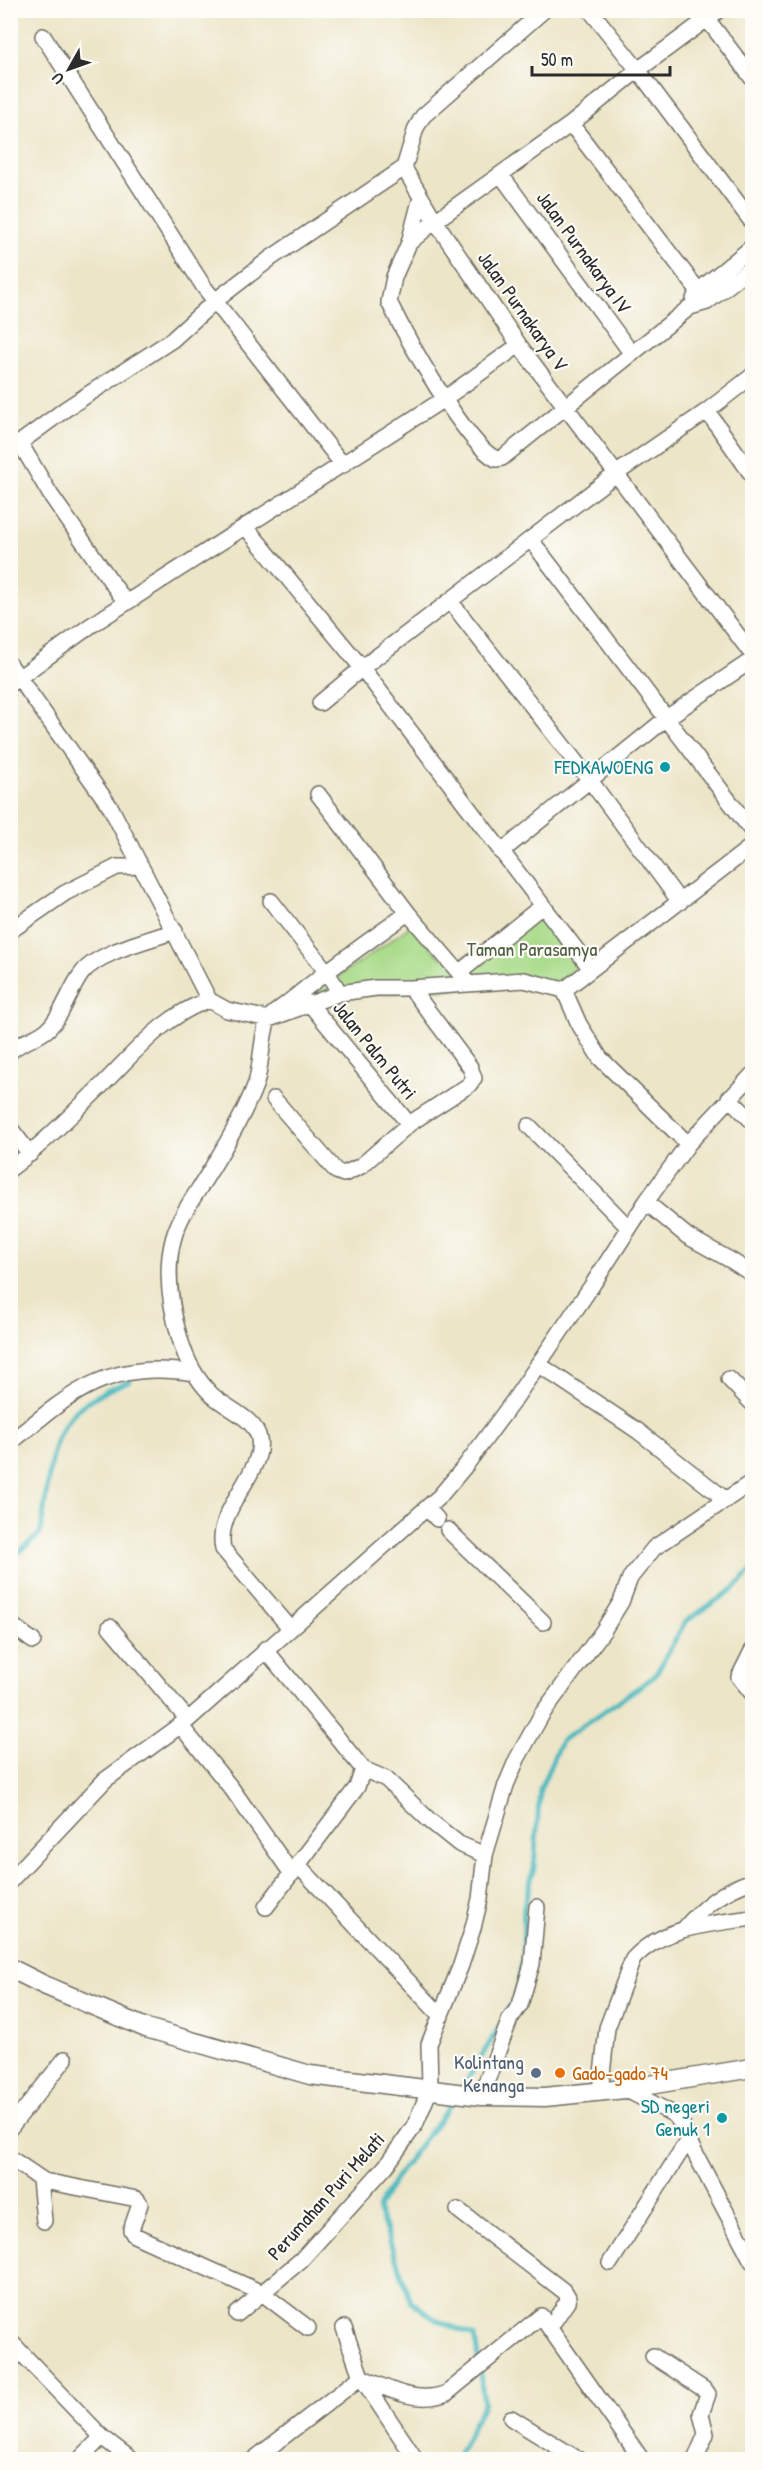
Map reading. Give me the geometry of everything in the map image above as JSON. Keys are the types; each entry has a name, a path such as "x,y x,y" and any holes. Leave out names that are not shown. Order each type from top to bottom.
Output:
{"street":[{"path":"126,603 15,446 67,408 172,340 215,301 271,258 404,168 416,128 423,116 544,10"},
{"path":"590,10 753,222"},
{"path":"409,243 435,221 571,124 638,70 713,15 753,78"},
{"path":"43,36 215,301 343,465"},
{"path":"571,124 703,297"},
{"name":"Jalan Purnakarya V","path":"404,168 435,221 519,345 753,654"},
{"name":"Jalan Purnakarya IV","path":"501,175 632,354"},
{"path":"421,197 409,243 394,277 389,302 444,399 484,452 496,459 502,458 703,297 753,267"},
{"path":"703,297 753,247"},
{"path":"519,345 444,399 343,465 13,675 111,808 208,1000 227,1010 269,1019 340,993 376,988 411,988 463,977 524,980 564,990"},
{"path":"320,703 362,668 617,473 753,376"},
{"path":"707,411 753,475"},
{"path":"245,526 362,668 591,969"},
{"path":"531,540 753,831"},
{"path":"450,601 589,779 680,902"},
{"path":"501,852 668,717 753,660"},
{"path":"318,794 408,914 463,977"},
{"path":"564,990 753,846"},
{"path":"10,932 65,893 86,882 117,867 141,866"},
{"path":"271,901 326,970 340,993"},
{"path":"463,977 542,906"},
{"path":"290,1628 223,1549 221,1540 232,1504 259,1453 258,1432 212,1395 186,1359 173,1311 170,1261 173,1239 185,1212 256,1083 269,1019 326,970 408,914"},
{"path":"10,1052 15,1046 34,1040 58,1019 82,973 94,962 175,931"},
{"path":"274,1099 336,1171 345,1174 361,1166 409,1124 469,1085 474,1078 470,1068 411,988"},
{"path":"564,990 579,1024 600,1058 688,1144"},
{"path":"10,1169 30,1154 166,1022 188,1007 208,1000"},
{"name":"Jalan Palm Putri","path":"309,1003 409,1124"},
{"path":"10,1881 105,1780 184,1722 290,1628 438,1519 466,1465 538,1364 646,1202 688,1144 753,1075"},
{"path":"729,1098 753,1121"},
{"path":"529,1125 629,1228"},
{"path":"10,1128 30,1154"},
{"path":"646,1202 687,1236 753,1274"},
{"path":"538,1364 638,1431 726,1500"},
{"path":"10,1443 63,1400 99,1380 137,1370 164,1369 194,1373"},
{"path":"729,1379 753,1403"},
{"path":"434,2089 429,2044 473,1928 480,1899 485,1855 506,1785 530,1732 603,1631 621,1602 630,1578 654,1548 753,1482"},
{"path":"438,1519 543,1622"},
{"path":"10,1624 33,1641"},
{"path":"110,1627 295,1870 441,2016"},
{"path":"266,1649 363,1769 386,1779 429,1820 459,1844 485,1855"},
{"path":"753,1651 740,1677 753,1693"},
{"path":"266,1906 295,1870 333,1815 357,1787 363,1769"},
{"path":"684,1929 714,1899 732,1888 753,1881"},
{"path":"477,2095 510,2019 520,2005 530,1972 537,1907"},
{"path":"600,2093 607,2028 633,1959 640,1951 684,1929 753,1918"},
{"path":"12,1971 146,2028 310,2075 477,2095 545,2097 600,2093 753,2068"},
{"path":"10,2128 64,2059"},
{"name":"Perumahan Puri Melati","path":"237,2314 301,2260 386,2166 415,2125 434,2089"},
{"path":"626,2089 675,2115 683,2126 688,2140 753,2261"},
{"path":"610,2263 688,2140"},
{"path":"10,2158 40,2179 139,2201 131,2230 134,2235 262,2293 308,2328"},
{"path":"40,2179 44,2221"},
{"path":"458,2210 565,2292 568,2300 550,2327"},
{"path":"361,2377 398,2394 429,2398 447,2393 540,2317 550,2327 642,2460"},
{"path":"344,2328 361,2377 416,2460"},
{"path":"10,2341 102,2437 132,2460"},
{"path":"653,2356 708,2394 701,2414 706,2434 695,2460"},
{"path":"253,2460 361,2377"},
{"path":"511,2418 579,2460"},
{"path":"79,2460 102,2437"}],"green space":[{"name":"Taman Parasamya","path":"537,907 587,971 553,983 314,998 312,992 359,963 412,925 441,958 459,957 478,952"}],"waterway":[{"path":"10,1560 40,1534 52,1459 57,1440 66,1423 80,1408 101,1394 130,1381"},
{"path":"508,2010 518,1989 523,1955 524,1907 534,1868 540,1789 561,1741 655,1676 685,1622 732,1590 752,1570"},
{"path":"461,2090 500,2026"},
{"path":"456,2097 396,2177 378,2208 411,2301 436,2320 475,2336 484,2403 456,2460"}],"place":[{"name":"FEDKAWOENG","path":"665,767"},
{"name":"Kolintang Kenanga","path":"536,2073"},
{"name":"Gado-gado 74","path":"560,2073"},
{"name":"SD negeri Genuk 1","path":"722,2118"}]}
